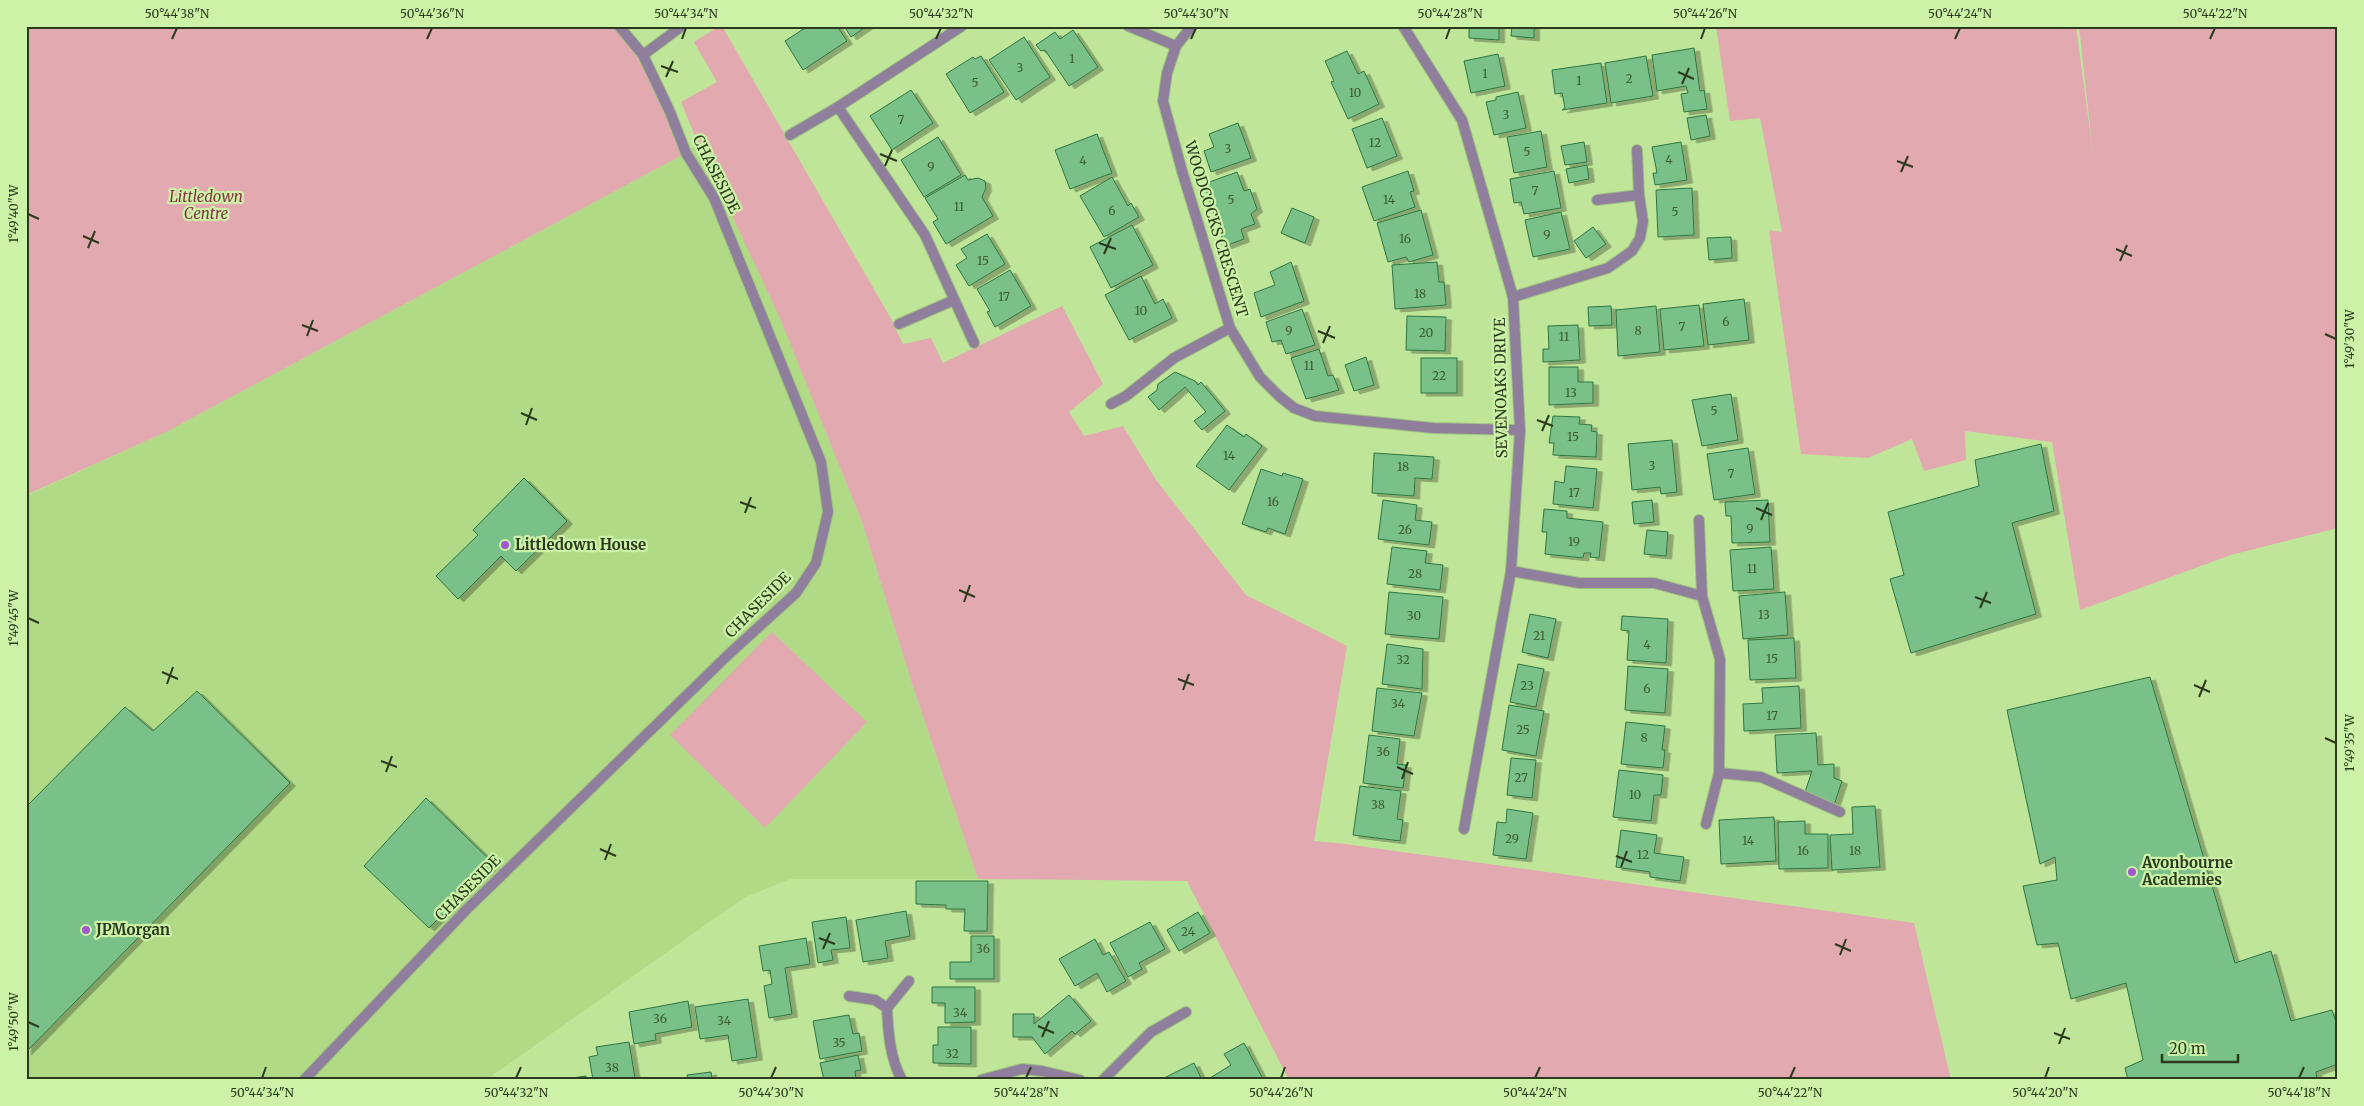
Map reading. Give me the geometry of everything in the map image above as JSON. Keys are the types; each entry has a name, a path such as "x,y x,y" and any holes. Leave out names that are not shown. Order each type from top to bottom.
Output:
{"street":[{"name":"CHASESIDE","path":"304,1080 466,910 722,661 796,593 816,563 828,512 821,462 714,198 686,153 670,112 643,55 619,26"},
{"path":"643,55 682,26"},
{"path":"790,135 962,26"},
{"path":"1128,26 1176,46"},
{"name":"WOODCOCKS CRESCENT","path":"1192,26 1176,46 1167,73 1163,101 1182,171 1230,328 1260,377 1278,396 1294,408 1315,416 1433,428 1520,430"},
{"name":"SEVENOAKS DRIVE","path":"1403,26 1462,120 1514,297 1520,430 1511,571 1464,830"},
{"path":"838,106 924,235 974,343"},
{"path":"1514,297 1586,277 1608,268 1622,260 1632,251 1640,238 1642,221 1636,150"},
{"path":"1597,200 1639,195"},
{"path":"899,324 954,300"},
{"path":"1111,404 1126,396 1174,358 1230,328"},
{"path":"1699,520 1702,596 1720,659 1719,773 1706,824"},
{"path":"1511,571 1579,584 1654,583 1702,596"},
{"path":"1719,773 1761,777 1840,812"},
{"path":"902,1080 896,1070 892,1051 887,1008 909,981"},
{"path":"849,996 875,1000 887,1008"},
{"path":"1102,1080 1150,1032 1186,1012"},
{"path":"981,1080 1022,1069 1042,1071 1080,1080"}],"shaded area":[{"path":"698,143 766,282 862,522 912,684 978,879 791,879 745,897 486,1080 26,1080 26,496 166,432 686,153"}],"green space":[{"name":"Littledown Centre","path":"26,26 616,26 643,55 686,153 166,432 26,495"},
{"path":"722,26 890,317 903,344 931,338 943,363 1062,306 1103,384 1069,412 1084,436 1123,426 1156,480 1246,595 1347,646 1314,841 1914,923 1951,1080 1289,1080 1187,881 978,879 912,684 862,522 779,316 698,143 681,102 717,82 694,42"},
{"path":"1716,26 2076,26 2093,154 2079,26 2338,26 2338,528 2231,555 2080,610 2052,442 1965,431 1966,460 1924,471 1912,439 1868,458 1801,454 1769,230 1782,232 1760,118 1730,121"},
{"path":"772,632 867,722 765,828 670,735"}],"building":[{"path":"808,26 837,26 847,41 803,70 785,41"},
{"path":"844,26 867,26 851,37"},
{"path":"1469,26 1499,26 1499,40 1469,38"},
{"path":"1512,26 1534,26 1534,38 1511,36"},
{"path":"1073,30 1098,67 1069,86 1045,50 1041,51 1036,45 1055,32 1060,39"},
{"path":"1024,37 1050,77 1016,100 989,60"},
{"path":"1694,48 1700,91 1704,90 1707,109 1684,112 1681,94 1688,93 1686,86 1657,91 1652,55"},
{"path":"1347,51 1358,74 1364,71 1379,104 1348,119 1331,82 1334,81 1325,61"},
{"path":"1498,54 1505,86 1471,93 1464,61"},
{"path":"981,56 1004,92 970,113 946,74 973,57 975,59"},
{"path":"1646,56 1653,96 1611,103 1605,63"},
{"path":"1601,63 1607,103 1562,110 1565,108 1562,93 1555,94 1552,70"},
{"path":"911,90 933,123 892,150 870,116"},
{"path":"1518,92 1526,128 1494,135 1486,102 1496,100 1496,97"},
{"path":"1706,115 1710,136 1691,140 1687,118"},
{"path":"1382,118 1397,156 1367,168 1352,129"},
{"path":"1238,123 1251,158 1211,172 1204,151 1214,147 1209,134"},
{"path":"1541,131 1547,167 1514,173 1507,137"},
{"path":"1097,134 1112,173 1070,189 1055,150"},
{"path":"938,137 961,175 924,197 901,160"},
{"path":"1584,142 1587,162 1565,165 1561,146"},
{"path":"1681,142 1687,180 1655,185 1653,173 1657,173 1652,147"},
{"path":"1587,165 1589,179 1569,183 1566,169"},
{"path":"1408,171 1414,191 1410,192 1415,207 1374,221 1362,187"},
{"path":"1554,171 1561,208 1524,214 1521,202 1514,203 1510,179"},
{"path":"1237,172 1244,191 1250,189 1257,209 1251,214 1255,224 1241,229 1244,239 1225,246 1204,184"},
{"path":"965,175 968,180 978,178 985,181 986,188 982,197 993,216 946,244 933,222 938,219 925,198"},
{"path":"1112,177 1128,206 1131,203 1139,217 1104,237 1080,196"},
{"path":"1692,188 1694,235 1658,237 1656,190"},
{"path":"1292,208 1314,217 1305,243 1281,233"},
{"path":"1421,210 1433,255 1409,262 1406,257 1388,262 1377,223"},
{"path":"1561,212 1570,249 1533,257 1525,220"},
{"path":"1132,225 1153,265 1111,288 1090,247"},
{"path":"1593,227 1606,244 1586,258 1574,241"},
{"path":"987,234 1005,264 969,286 956,265 967,258 961,249"},
{"path":"1731,237 1732,258 1709,260 1707,238"},
{"path":"1291,262 1304,301 1261,317 1254,293 1275,285 1270,272"},
{"path":"1437,262 1439,282 1444,282 1446,305 1395,309 1392,265"},
{"path":"1010,270 1031,306 995,327 987,312 990,311 977,289"},
{"path":"1141,276 1155,304 1163,299 1172,318 1129,340 1105,295"},
{"path":"1744,299 1749,340 1708,345 1703,304"},
{"path":"1699,305 1704,346 1664,350 1660,309"},
{"path":"1611,306 1612,325 1589,326 1588,307"},
{"path":"1656,306 1660,352 1618,356 1616,310"},
{"path":"1302,309 1315,345 1286,354 1281,340 1272,342 1266,322"},
{"path":"1407,316 1446,317 1445,351 1406,350"},
{"path":"1578,325 1580,360 1543,362 1543,349 1549,349 1548,326"},
{"path":"1319,349 1328,376 1333,375 1339,390 1306,399 1291,358"},
{"path":"1366,357 1374,385 1354,391 1345,365"},
{"path":"1421,358 1457,358 1457,393 1421,393"},
{"path":"1549,367 1578,367 1578,382 1593,382 1593,403 1549,405"},
{"path":"1175,372 1195,381 1198,385 1201,382 1225,411 1202,430 1194,421 1206,412 1185,387 1159,410 1148,397 1157,390 1158,384"},
{"path":"1731,394 1738,440 1702,446 1692,400"},
{"path":"1553,416 1580,417 1579,424 1592,425 1591,431 1597,432 1596,457 1553,455 1554,443 1549,443"},
{"path":"1227,425 1244,437 1246,434 1262,446 1229,490 1196,466"},
{"path":"1672,440 1677,492 1661,494 1660,487 1632,490 1628,444"},
{"path":"2041,444 2054,511 2012,523 2036,614 1911,653 1890,579 1904,575 1888,512 1979,486 1975,460"},
{"path":"1748,448 1755,494 1714,500 1707,454"},
{"path":"1374,453 1434,457 1432,479 1415,478 1414,496 1372,493"},
{"path":"1566,466 1597,469 1593,508 1553,504 1555,481 1564,483"},
{"path":"1261,469 1282,476 1283,473 1303,479 1285,534 1268,528 1266,532 1242,524"},
{"name":"Littledown House","path":"524,478 567,521 516,571 501,556 458,599 436,576 478,535 473,530"},
{"path":"1383,500 1417,505 1415,520 1432,522 1429,545 1378,539"},
{"path":"1652,500 1654,522 1634,524 1632,502"},
{"path":"1768,500 1770,542 1732,543 1731,516 1726,516 1725,502"},
{"path":"1544,509 1567,511 1567,518 1603,522 1599,558 1590,557 1591,553 1584,553 1583,558 1545,554 1547,532 1542,532"},
{"path":"1647,530 1668,532 1666,556 1644,554"},
{"path":"1392,547 1427,551 1425,563 1443,565 1440,590 1387,584"},
{"path":"1771,547 1774,589 1733,591 1730,550"},
{"path":"1389,592 1443,597 1439,639 1385,634"},
{"path":"1785,592 1788,635 1743,639 1739,596"},
{"path":"1530,614 1556,619 1548,658 1522,652"},
{"path":"1622,616 1668,619 1666,663 1627,660 1629,631 1621,630"},
{"path":"1794,638 1796,678 1750,680 1748,640"},
{"path":"1387,644 1423,649 1422,689 1382,684"},
{"path":"1518,664 1544,669 1536,707 1510,702"},
{"path":"1628,666 1668,669 1665,713 1625,710"},
{"name":"Avonbourne Academies","path":"2150,677 2235,963 2271,951 2291,1021 2332,1010 2338,1028 2338,1064 2316,1072 2317,1080 2128,1080 2125,1068 2143,1060 2126,983 2071,999 2058,943 2037,945 2023,886 2057,880 2055,857 2040,864 2007,710"},
{"path":"1799,686 1801,728 1744,731 1743,704 1763,703 1762,688"},
{"path":"1377,688 1422,693 1414,736 1372,731"},
{"name":"JPMorgan","path":"197,691 290,783 26,1052 26,807 125,707 153,731"},
{"path":"1509,705 1544,711 1536,756 1502,750"},
{"path":"1626,722 1665,726 1662,750 1665,750 1663,768 1621,764"},
{"path":"1816,733 1818,765 1834,764 1834,778 1842,781 1834,805 1804,795 1812,771 1777,773 1775,735"},
{"path":"1369,735 1400,739 1397,764 1406,765 1403,788 1363,783"},
{"path":"1511,758 1536,760 1532,798 1507,795"},
{"path":"1619,770 1663,775 1661,795 1654,795 1651,821 1613,817"},
{"path":"1360,786 1401,791 1397,819 1403,820 1400,841 1353,835"},
{"path":"426,798 494,864 429,928 364,866"},
{"path":"1875,806 1880,867 1832,870 1830,835 1853,834 1852,807"},
{"path":"1507,809 1533,813 1526,859 1493,855 1497,822 1506,823"},
{"path":"1774,817 1776,861 1721,864 1719,820"},
{"path":"1805,821 1805,834 1828,834 1828,868 1779,869 1778,822"},
{"path":"1621,830 1657,835 1654,853 1684,857 1680,881 1650,877 1650,872 1616,867"},
{"path":"916,881 988,881 987,931 964,931 965,909 946,909 946,905 916,904"},
{"path":"906,911 910,936 885,941 888,958 863,962 856,920"},
{"path":"1198,912 1210,933 1179,951 1167,930"},
{"path":"846,917 850,948 831,950 833,960 818,963 812,922"},
{"path":"1150,922 1165,949 1139,963 1142,969 1128,977 1110,943"},
{"path":"971,936 994,936 994,979 950,979 950,962 971,962"},
{"path":"806,938 810,964 785,968 792,1014 769,1018 764,986 772,984 770,970 763,971 759,946"},
{"path":"1095,939 1103,955 1109,952 1126,981 1107,992 1097,973 1075,986 1059,959"},
{"path":"932,987 975,987 975,1022 945,1023 945,1003 932,1003"},
{"path":"1069,995 1091,1021 1075,1034 1072,1031 1045,1054 1032,1037 1013,1037 1013,1014 1034,1014 1034,1024"},
{"path":"748,999 757,1057 732,1061 728,1035 700,1039 695,1007"},
{"path":"688,1001 692,1027 655,1034 656,1040 634,1044 629,1012"},
{"path":"849,1015 853,1034 859,1033 862,1051 820,1059 813,1021"},
{"path":"938,1027 971,1027 971,1064 933,1063 933,1045 938,1045"},
{"path":"629,1042 635,1078 593,1080 589,1057 598,1055 596,1047"},
{"path":"1244,1043 1263,1079 1207,1080 1231,1065 1224,1054"},
{"path":"858,1055 861,1070 855,1071 856,1080 824,1080 820,1063"},
{"path":"1194,1063 1202,1080 1162,1079"},
{"path":"711,1072 712,1080 688,1080 687,1075"},
{"path":"586,1076 586,1080 559,1080"}],"place":[{"name":"Littledown House","path":"505,545"},
{"name":"Avonbourne Academies","path":"2132,872"},
{"name":"JPMorgan","path":"86,930"}]}
